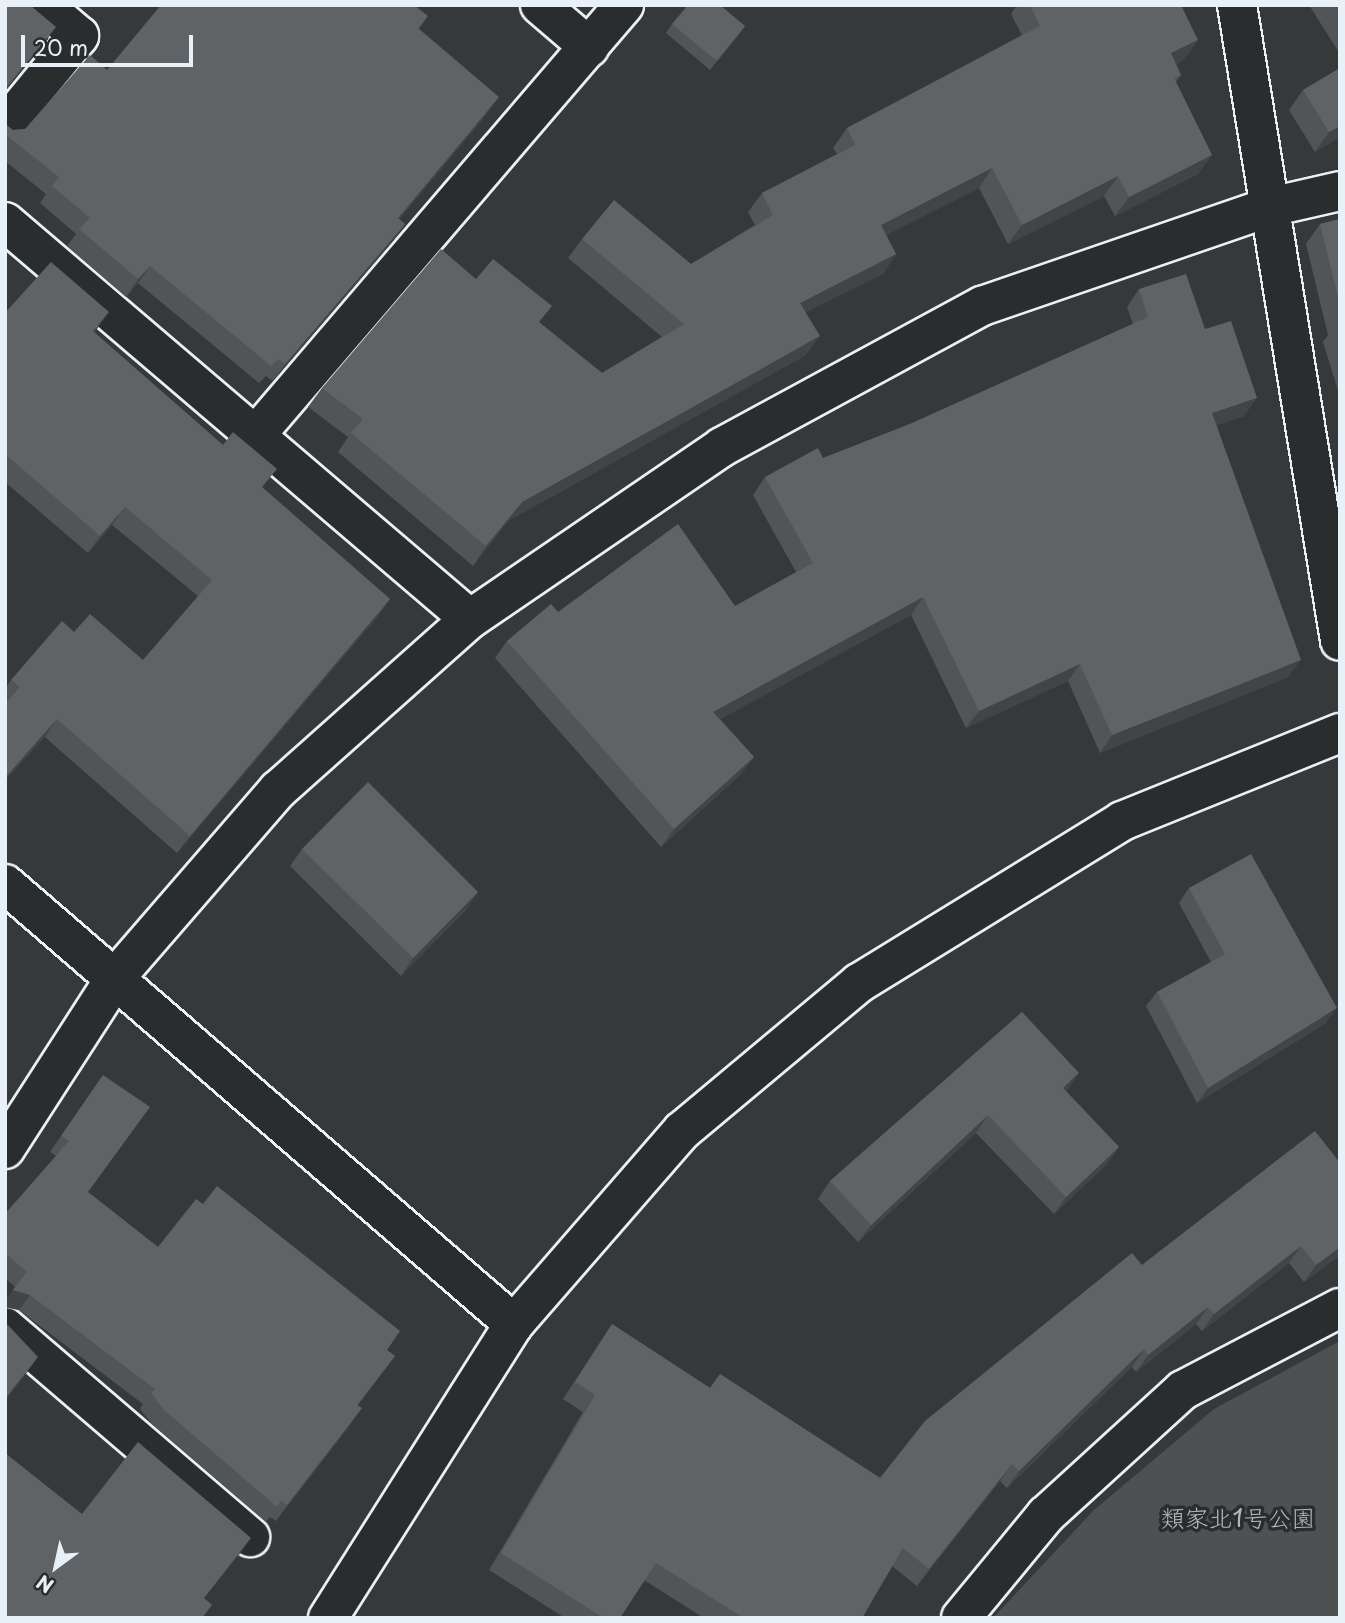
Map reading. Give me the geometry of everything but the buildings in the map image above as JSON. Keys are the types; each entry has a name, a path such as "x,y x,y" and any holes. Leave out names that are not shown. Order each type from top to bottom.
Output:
{"street":[{"path":"5,126 79,36 43,5"},
{"path":"540,5 589,47"},
{"path":"254,438 624,5"},
{"path":"1237,5 1340,641"},
{"path":"5,1149 115,978 278,790 470,619 722,447 982,306 1270,207 1340,191"},
{"path":"5,222 254,438 470,619"},
{"path":"328,1618 514,1324 682,1131 859,983 1122,821 1340,733"},
{"path":"5,884 514,1324"},
{"path":"961,1618 1046,1515 1183,1390 1340,1308"},
{"path":"5,1327 250,1537"}],"green space":[{"name":"類家北1号公園","path":"1340,1341 1340,1618 993,1618 1094,1510 1214,1409"}]}
